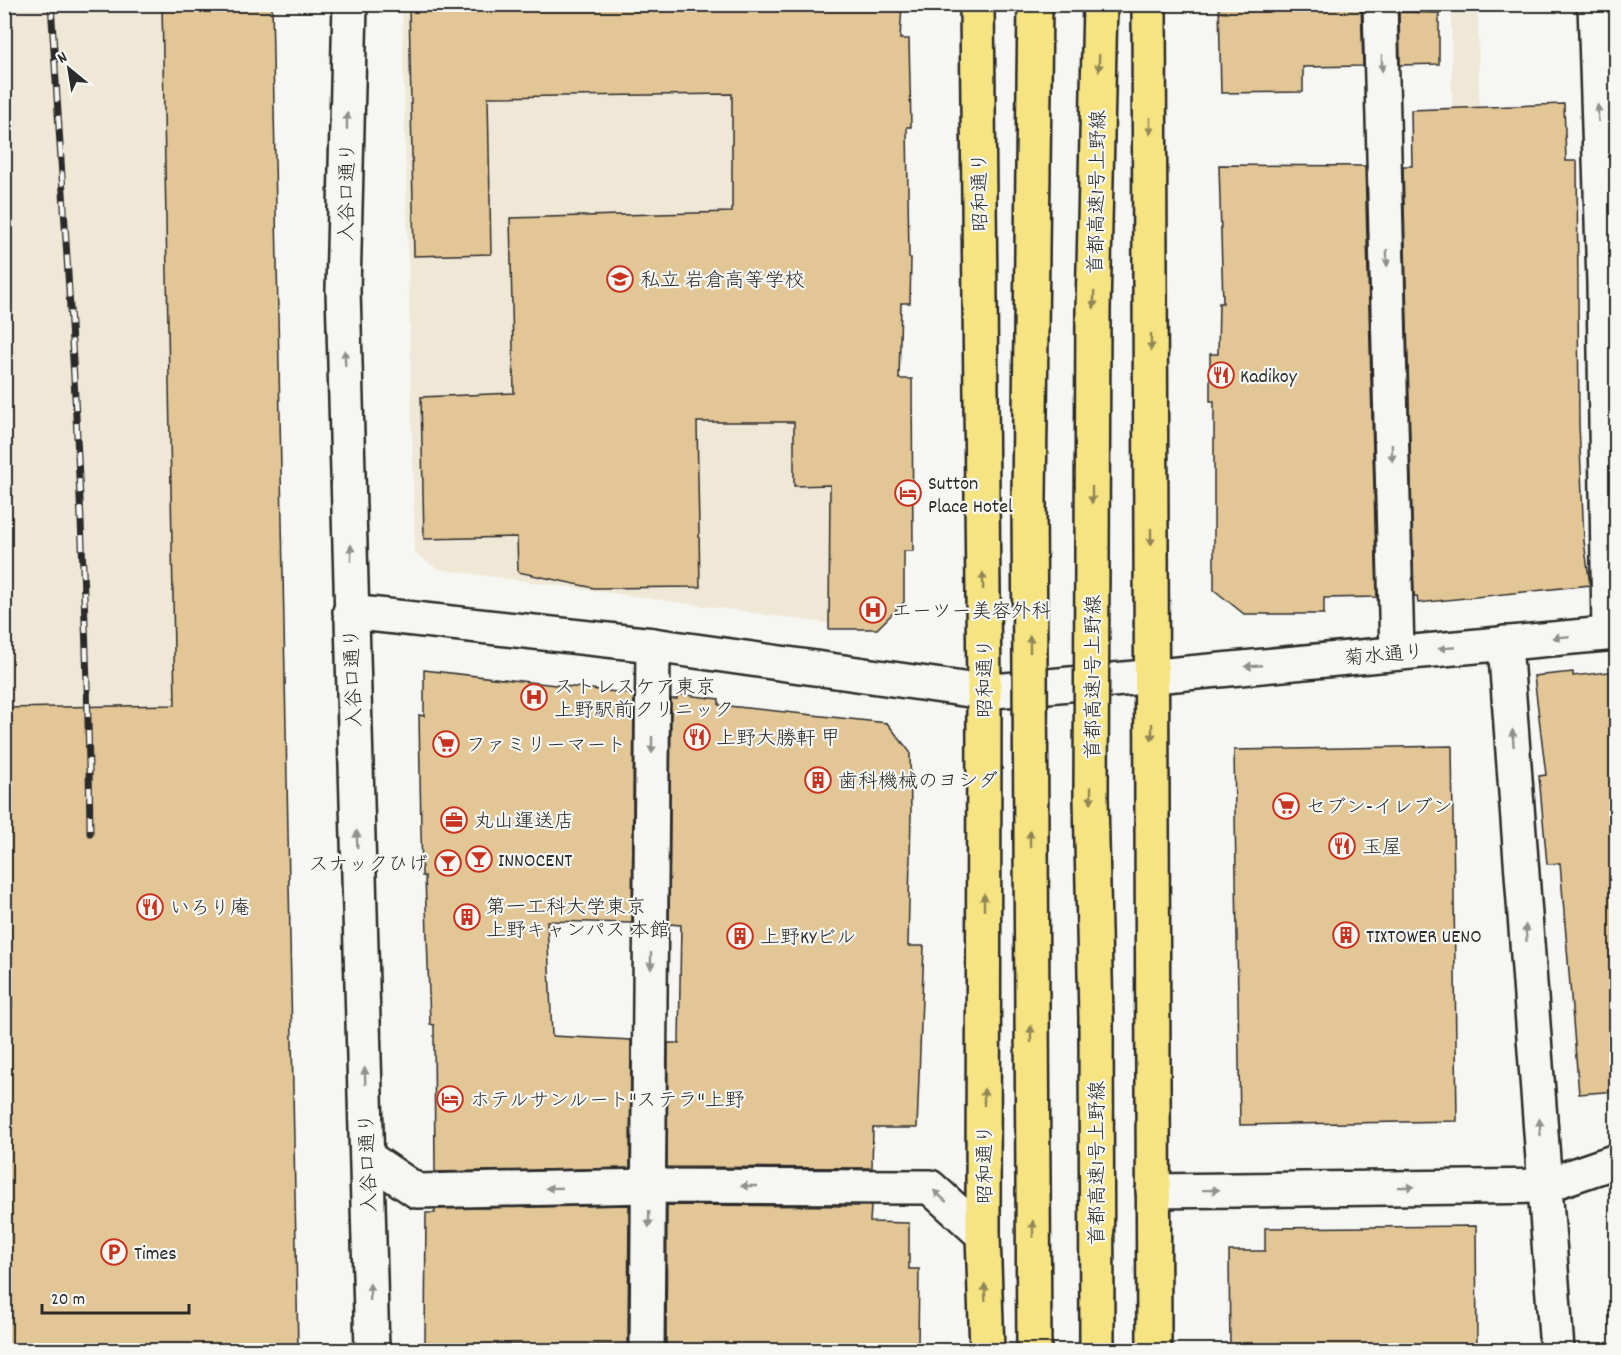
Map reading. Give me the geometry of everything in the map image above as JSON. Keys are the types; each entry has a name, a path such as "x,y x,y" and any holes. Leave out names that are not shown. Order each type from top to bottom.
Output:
{"highway":[{"name":"昭和通り","path":"977,4 984,692 984,1236 987,1350"},
{"path":"1034,1350 1029,498 1035,4"},
{"name":"首都高速1号上野線","path":"1097,1350 1096,1017 1091,786 1093,323 1100,4"},
{"path":"1149,4 1154,1350"}],"street":[{"name":"入谷口通り","path":"350,4 343,290 350,612 372,1350"},
{"path":"1380,4 1397,652"},
{"path":"1595,4 1613,633"},
{"name":"菊水通り","path":"350,612 653,645 984,692 1613,633"},
{"path":"1505,643 1557,1350"},
{"path":"647,1350 653,645"},
{"path":"367,1157 417,1191 650,1186 930,1187 984,1236"},
{"path":"1153,1191 1544,1186 1617,1161"}],"shaded area":[{"path":"5,5 251,5 281,676 290,1350 5,1350"},
{"name":"私立 岩倉高等学校","path":"402,5 830,5 833,624 438,569 415,553"},
{"path":"1451,5 1478,5 1482,335 1455,335"}],"building":[{"path":"162,4 272,4 298,1350 4,1350 4,1008 12,1008 10,931 4,931 4,708 175,705"},
{"name":"私立 岩倉高等学校","path":"409,4 902,4 900,39 909,39 911,127 907,127 909,258 911,258 910,303 901,303 899,379 912,379 913,551 904,551 904,602 877,629 829,629 830,485 794,486 794,422 697,422 700,587 594,588 518,572 517,537 424,539 421,397 514,393 510,218 732,212 732,94 488,97 491,254 414,256"},
{"path":"1219,4 1361,4 1363,66 1303,67 1303,92 1221,93"},
{"path":"1399,12 1439,13 1439,64 1400,65"},
{"path":"1564,104 1566,161 1577,161 1579,424 1584,541 1590,585 1418,603 1417,596 1414,596 1403,166 1412,166 1411,110"},
{"path":"1219,165 1365,166 1377,597 1324,598 1324,614 1244,614 1214,590 1214,401 1210,401 1210,354 1218,354 1219,303 1223,303"},
{"path":"424,670 634,694 632,923 547,921 552,1036 631,1040 630,1168 435,1172 434,1025 430,1024 425,876 422,876 421,831 419,715 424,716"},
{"path":"1617,671 1617,1091 1579,1094 1560,863 1547,864 1539,776 1546,775 1534,676 1573,672 1573,676"},
{"path":"677,694 719,699 719,705 887,723 910,752 908,946 924,946 917,1128 873,1128 872,1168 667,1167 668,1043 679,1043 681,925 669,924 671,699 677,699"},
{"name":"TIXTOWER UENO","path":"1452,746 1457,1121 1240,1125 1234,750"},
{"path":"629,1205 628,1345 425,1345 426,1213 435,1213 435,1209"},
{"path":"667,1205 871,1206 870,1222 909,1223 909,1269 919,1269 918,1344 911,1344 911,1350 679,1350 679,1345 666,1345"},
{"path":"1476,1226 1477,1350 1230,1350 1229,1251 1265,1251 1265,1228"}],"railway":[{"path":"51,4 81,522 90,833"}],"place":[{"name":"私立 岩倉高等学校","path":"620,279"},
{"name":"Kadikoy","path":"1221,375"},
{"name":"Sutton Place Hotel","path":"908,493"},
{"name":"エーツー美容外科","path":"873,610"},
{"name":"ストレスケア東京 上野駅前クリニック","path":"534,697"},
{"name":"上野大勝軒 甲","path":"697,737"},
{"name":"ファミリーマート","path":"446,744"},
{"name":"歯科機械のヨシダ","path":"818,780"},
{"name":"セブン-イレブン","path":"1286,806"},
{"name":"丸山運送店","path":"454,820"},
{"name":"玉屋","path":"1342,846"},
{"name":"INNOCENT","path":"479,859"},
{"name":"スナックひげ","path":"448,863"},
{"name":"いろり庵","path":"150,907"},
{"name":"第一工科大学東京 上野キャンパス 本館","path":"467,917"},
{"name":"TIXTOWER UENO","path":"1346,935"},
{"name":"上野KYビル","path":"740,936"},
{"name":"ホテルサンルート\"ステラ\"上野","path":"450,1099"},
{"name":"Times","path":"114,1252"}]}
